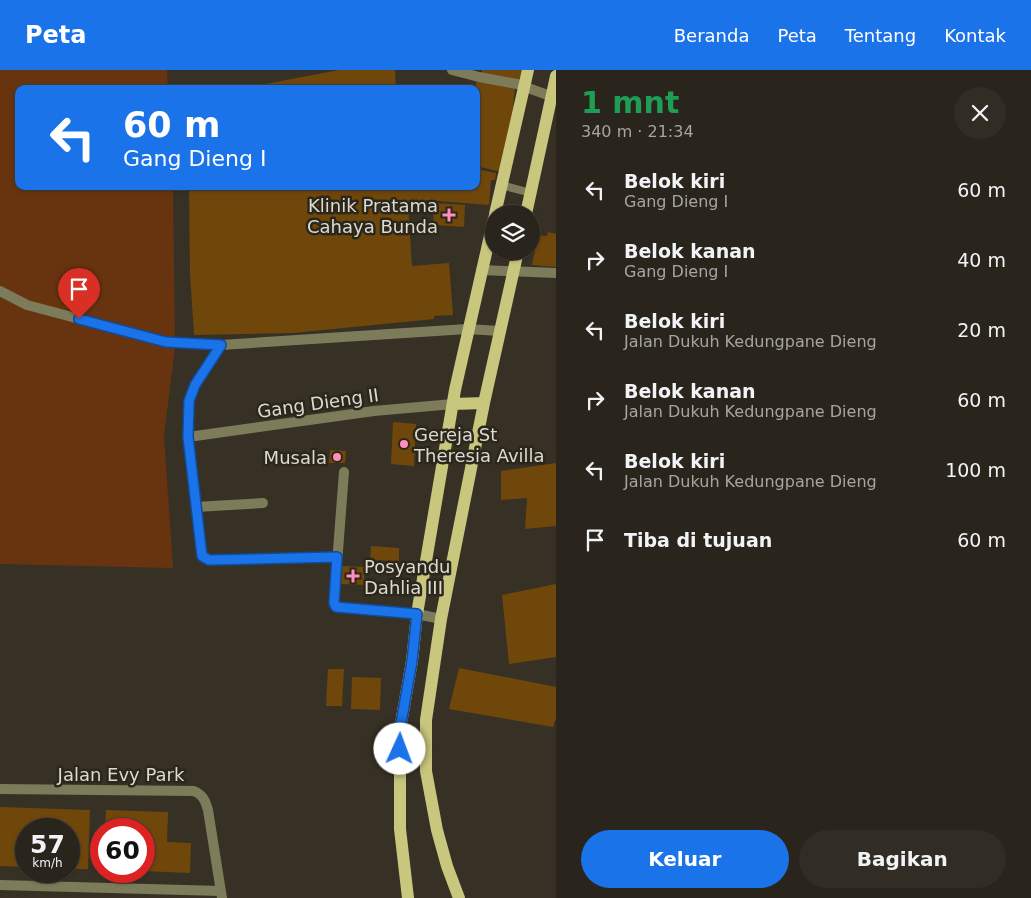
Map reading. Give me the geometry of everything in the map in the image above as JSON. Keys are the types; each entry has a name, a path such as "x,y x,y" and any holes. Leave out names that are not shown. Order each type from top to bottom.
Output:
{"main road":[{"path":"497,205 528,70"},
{"path":"528,205 554,97 556,76"},
{"path":"408,898 400,829 400,729 412,661 417,614 453,404 485,254"},
{"path":"459,898 447,866 437,830 426,771 426,720 441,619 484,403 516,260"},
{"path":"453,404 484,403"}],"street":[{"path":"452,70 524,87 554,97"},
{"path":"481,270 556,273"},
{"path":"0,291 27,305 166,342 221,345 468,329 500,331"},
{"path":"221,345 191,393 189,408 188,437 201,555 205,559 337,557"},
{"name":"Gang Dieng II","path":"188,437 374,411 453,404"},
{"path":"344,472 334,603 336,607 417,614 441,619"},
{"path":"196,507 263,503"},
{"name":"Jalan Evy Park","path":"0,789 194,791 206,801 221,895 0,885"}],"lane":[{"path":"501,185 531,193"}],"shaded area":[{"path":"0,70 167,70 168,85 15,85 15,190 173,190 175,347 164,436 173,568 0,564"}],"building":[{"path":"339,70 395,70 396,85 260,85"},
{"path":"482,70 523,70 522,80 482,77"},
{"path":"476,82 515,86 511,129 502,172 480,167 480,85 476,85"},
{"path":"480,170 496,173 495,180 491,180 489,205 426,200 426,202 408,204 412,266 449,263 453,315 434,316 434,319 293,333 194,335 190,272 189,190 480,190"},
{"name":"Klinik Pratama Cahaya Bunda","path":"434,203 465,205 464,227 433,225"},
{"path":"548,232 556,234 556,267 532,265 533,260 540,260 540,235 547,236"},
{"name":"Gereja St Theresia Avilla","path":"393,422 416,424 414,466 391,464"},
{"name":"Musala","path":"330,450 346,451 345,463 329,463"},
{"path":"556,463 556,526 525,529 527,498 501,500 501,471"},
{"path":"371,546 399,548 399,561 370,560"},
{"name":"Posyandu Dahlia III","path":"342,566 365,567 364,585 341,584"},
{"path":"556,584 556,657 509,664 502,595"},
{"path":"459,668 556,687 556,718 553,727 449,709"},
{"path":"328,669 344,669 342,706 326,706"},
{"path":"352,677 381,678 380,710 351,709"},
{"path":"0,807 90,810 88,869 80,869 80,818 15,818 15,867 0,866"},
{"path":"106,810 168,812 167,842 191,843 190,873 155,871 155,818 106,818"}],"place":[{"name":"Klinik Pratama Cahaya Bunda","path":"449,215"},
{"name":"Gereja St Theresia Avilla","path":"404,444"},
{"name":"Musala","path":"337,457"},
{"name":"Posyandu Dahlia III","path":"353,576"}],"route":[{"path":"79,319 166,342 221,345 195,385 189,401 188,437 201,555 209,560 337,557 334,603 336,607 417,614 412,661 400,729 400,749"}]}
